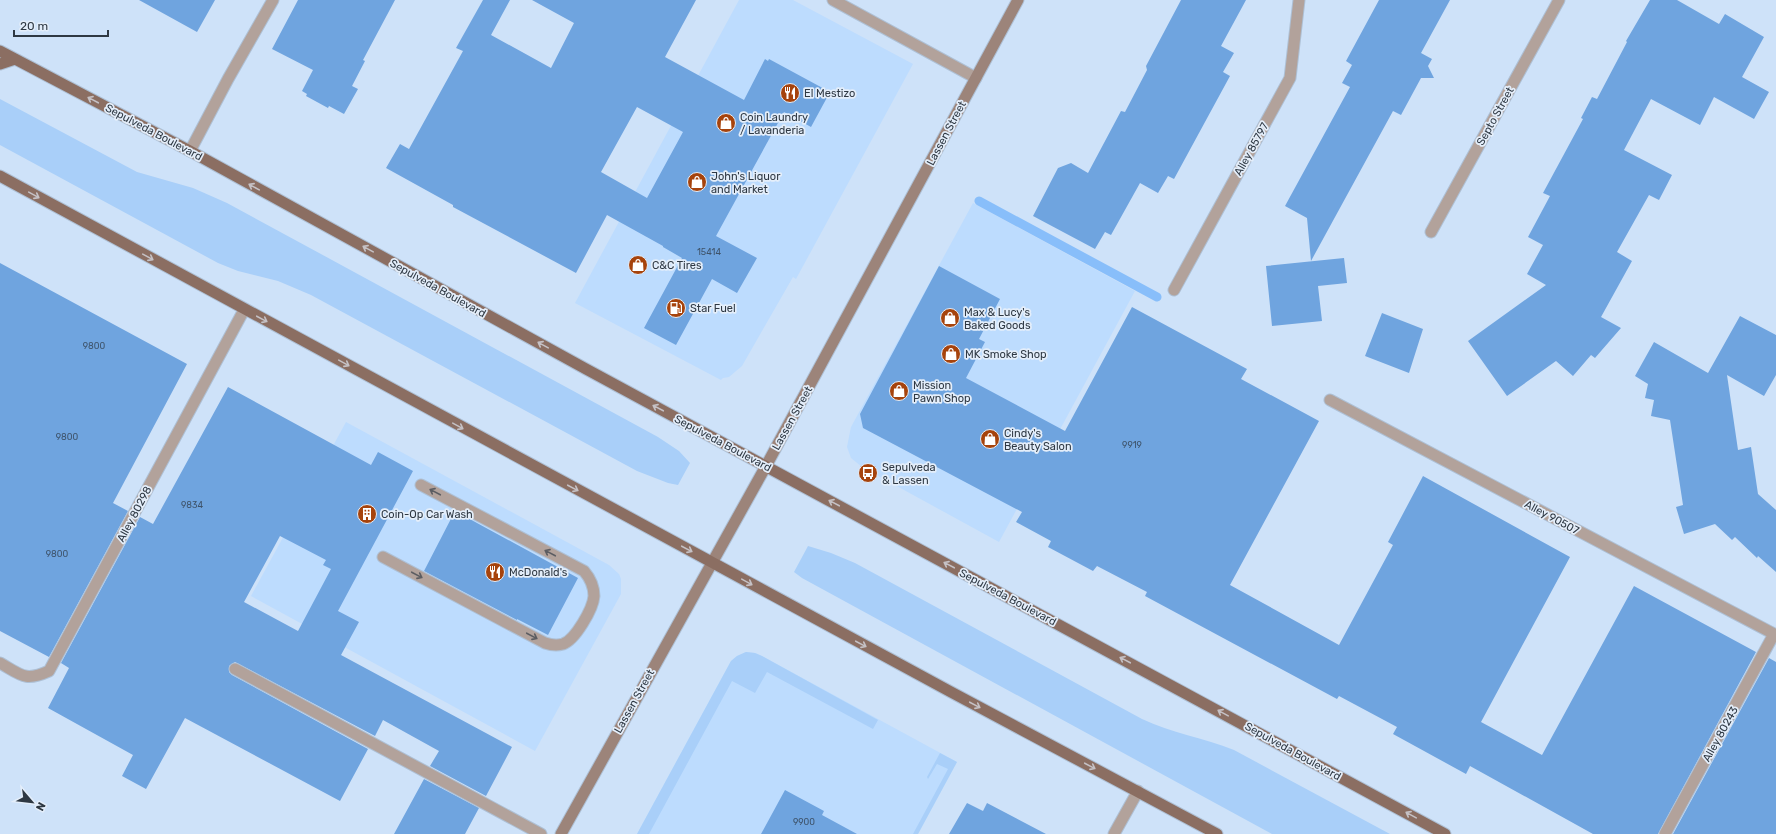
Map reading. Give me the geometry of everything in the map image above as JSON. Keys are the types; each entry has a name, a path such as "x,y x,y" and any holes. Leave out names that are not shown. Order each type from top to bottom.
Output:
{"main road":[{"name":"Lassen Street","path":"561,834 713,563 1018,0"},
{"name":"Sepulveda Boulevard","path":"0,51 190,151 766,466 1445,834"},
{"path":"0,64 15,59"},
{"path":"0,176 244,310 944,689 1217,834"}],"street":[{"path":"190,151 228,79 273,0"},
{"path":"833,0 976,78"},
{"name":"Alley 85797","path":"1174,290 1290,78 1299,0"},
{"name":"Septo Street","path":"1431,232 1559,0"},
{"name":"Alley 80298","path":"0,663 26,677 36,677 49,671 244,310"},
{"name":"Alley 90507","path":"1330,400 1775,634"},
{"path":"383,557 545,643 554,645 564,644 578,631 588,613 594,596 592,585 584,571 422,485"},
{"name":"Alley 80243","path":"1665,834 1775,634"},
{"path":"235,669 541,834"},
{"path":"1114,834 1138,791"}],"shaded area":[{"path":"739,0 793,0 913,64 796,279 793,277 742,366 729,377 721,380 575,303"},
{"path":"0,99 137,172 193,188 227,203 658,437 679,451 690,463 678,485 668,483 637,471 311,295 278,281 238,271 218,263 0,145"},
{"path":"973,203 1135,291 999,542 862,467 851,458 847,447 851,427"},
{"path":"346,422 609,565 619,574 621,579 621,594 535,751 251,596"},
{"path":"808,546 831,553 855,563 1142,719 1164,728 1234,750 1390,834 1272,834 802,578 794,572"},
{"path":"746,652 755,653 762,656 957,762 918,834 637,834 731,661 737,656"},
{"path":"746,652 755,653 762,656 878,720 873,729 767,672 755,693 732,681 649,834 637,834 731,661 737,656"},
{"path":"940,753 957,762 918,834 913,834 948,769 937,764 928,779 927,777"}],"building":[{"path":"139,0 215,0 197,32"},
{"path":"298,0 395,0 363,60 365,61 352,86 358,89 344,114 329,106 328,108 306,96 307,94 302,91 313,70 272,49"},
{"path":"483,0 510,0 491,35 551,68 574,23 532,0 696,0 665,57 744,100 765,59 768,61 769,59 830,92 811,127 784,112 716,236 757,258 737,293 712,279 676,345 644,328 682,258 663,246 607,215 576,273 453,207 453,205 386,168 400,144 409,149 463,51 456,48","holes":["637,107 683,132 647,198 601,172"]},
{"path":"1181,0 1246,0 1221,46 1234,53 1223,72 1230,76 1174,179 1168,176 1158,193 1140,183 1111,235 1105,232 1095,249 1033,216 1058,168 1071,163 1088,173 1121,111 1125,112 1147,70 1146,66"},
{"path":"1379,0 1450,0 1421,53 1432,59 1428,66 1434,78 1421,78 1401,115 1393,111 1311,261 1307,218 1285,206 1350,87 1342,83 1352,65 1346,61"},
{"path":"1650,0 1677,0 1719,24 1725,14 1764,37 1742,77 1769,92 1754,119 1714,97 1700,125 1651,99 1624,150 1672,175 1659,200 1649,195 1617,252 1632,261 1601,317 1621,328 1595,358 1591,355 1573,376 1556,361 1507,396 1468,341 1546,285 1527,274 1543,245 1528,237 1550,196 1543,193 1583,119 1581,118 1592,97 1597,99 1627,42 1626,41"},
{"path":"1344,258 1347,283 1318,286 1322,321 1272,326 1266,266"},
{"path":"0,263 187,364 113,503 128,511 49,657 0,631"},
{"path":"939,266 1000,299 979,339 985,342 966,378 1065,431 1132,307 1247,369 1241,379 1319,421 1230,585 1339,645 1393,545 1388,542 1423,476 1570,557 1481,722 1542,755 1634,586 1756,652 1658,834 1593,834 1470,766 1466,774 1393,734 1397,727 1339,696 1337,699 1145,596 1147,592 1097,566 1093,571 1048,547 1051,541 1016,522 1022,512 863,428 860,414"},
{"path":"1382,313 1423,329 1409,373 1365,356"},
{"path":"1740,316 1776,335 1776,375 1764,396 1727,375 1738,450 1751,447 1758,494 1776,510 1776,572 1758,556 1757,558 1735,537 1732,540 1715,524 1684,534 1676,507 1683,505 1670,420 1651,416 1654,400 1645,398 1648,384 1635,376 1654,342 1708,373"},
{"path":"228,387 371,465 378,452 413,471 338,611 359,622 341,655 512,747 486,796 430,766 439,751 383,720 375,736 235,662 229,666 229,672 232,675 368,749 340,801 185,718 146,789 122,776 133,755 48,708 69,668 61,663 140,517 153,524","holes":["280,536 326,560 323,565 331,569 298,631 244,602"]},
{"name":"McDonald's","path":"455,511 578,578 548,635 424,571"},
{"path":"1769,658 1776,662 1776,834 1673,834"},
{"path":"424,779 479,808 465,834 394,834"},
{"path":"785,790 824,811 822,815 857,834 761,834"},
{"path":"967,803 983,811 987,803 1046,834 949,834"}],"waterway":[{"path":"979,201 1157,297"}],"place":[{"name":"El Mestizo","path":"790,93"},
{"name":"Coin Laundry / Lavanderia","path":"726,123"},
{"name":"John's Liquor and Market","path":"697,182"},
{"name":"C&C Tires","path":"638,265"},
{"name":"Star Fuel","path":"676,308"},
{"name":"Max & Lucy's Baked Goods","path":"950,318"},
{"name":"MK Smoke Shop","path":"951,354"},
{"name":"Mission Pawn Shop","path":"899,391"},
{"name":"Cindy's Beauty Salon","path":"990,439"},
{"name":"Sepulveda & Lassen","path":"868,473"},
{"name":"Coin-Op Car Wash","path":"367,514"},
{"name":"McDonald's","path":"495,572"}]}
